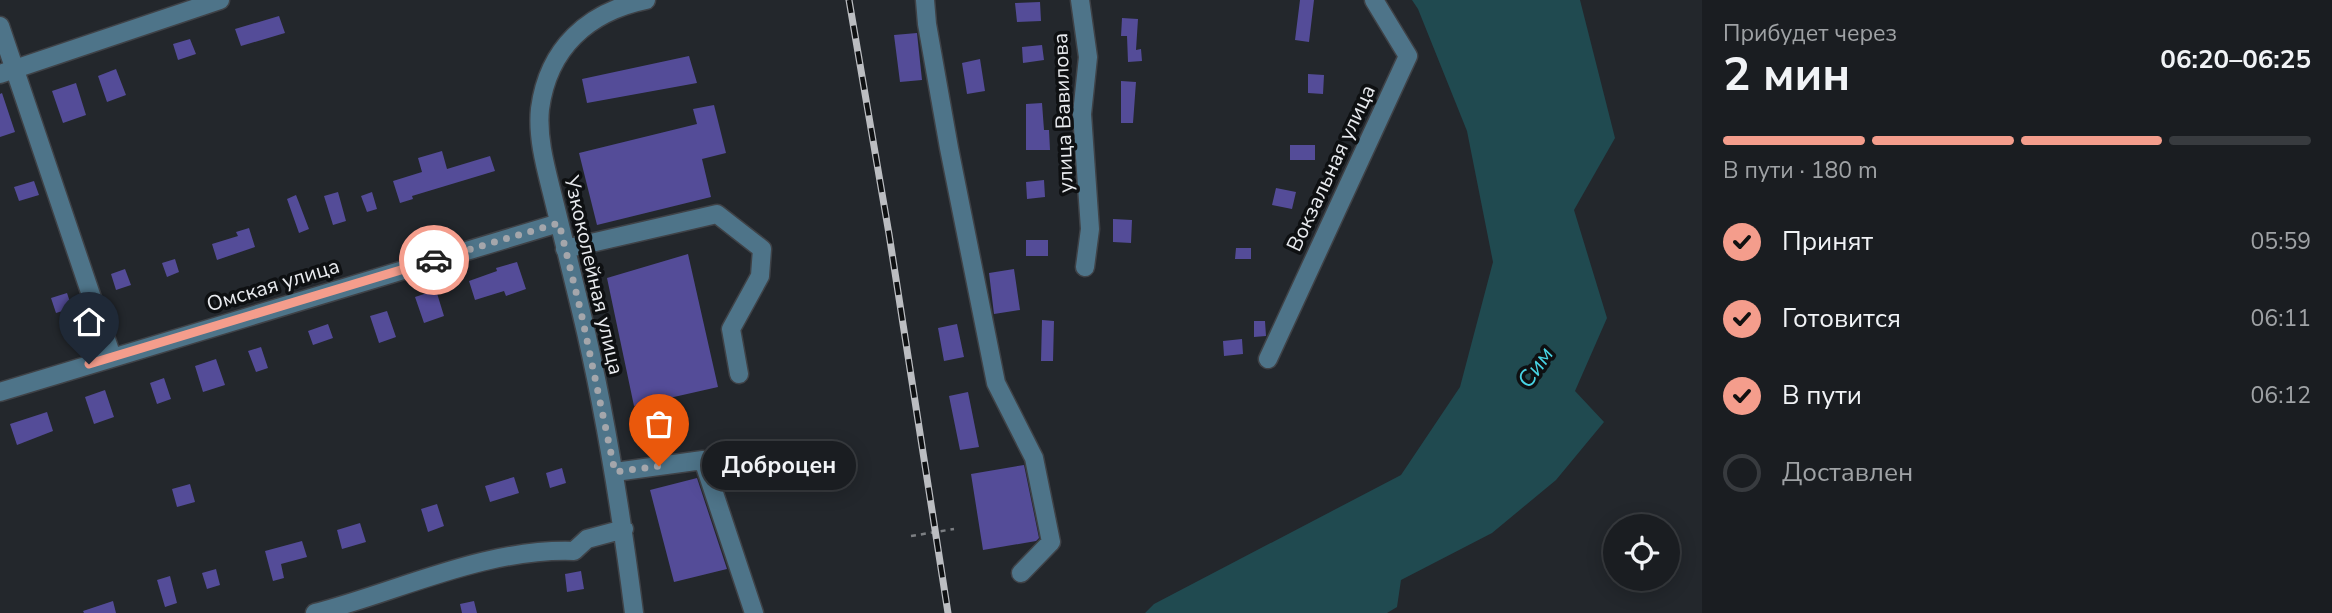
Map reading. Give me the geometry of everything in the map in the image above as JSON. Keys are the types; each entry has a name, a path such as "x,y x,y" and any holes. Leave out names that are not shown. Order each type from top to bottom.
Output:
{"street":[{"path":"8,71 220,0"},
{"name":"Узкоколейная улица","path":"634,613 615,472 581,312 543,156 540,110 552,66 573,35 605,12 646,0"},
{"path":"925,0 949,148 996,383 1034,458 1051,542 1021,573"},
{"name":"улица Вавилова","path":"1080,0 1088,57 1082,114 1090,229 1085,267"},
{"name":"Вокзальная улица","path":"1268,359 1408,56 1374,0"},
{"path":"0,26 8,71 112,357"},
{"path":"565,249 717,214 762,249 760,276 731,329 739,374"},
{"name":"Омская улица","path":"0,393 559,223"},
{"path":"615,472 703,460 754,613"},
{"path":"315,613 458,568 542,550 574,551 587,540 624,529"}],"path":[{"path":"911,536 954,530"}],"water":[{"name":"Сим","path":"1412,0 1580,0 1615,138 1574,210 1607,318 1575,391 1604,422 1556,480 1492,533 1401,580 1397,607 1387,613 1145,613 1154,604 1401,475 1460,387 1493,262 1467,131"}],"building":[{"path":"1300,0 1314,0 1309,42 1295,40"},
{"path":"1040,2 1041,21 1017,22 1015,3"},
{"path":"279,16 285,33 241,46 235,29"},
{"path":"1122,18 1138,19 1136,50 1141,49 1142,61 1128,62 1127,36 1121,36"},
{"path":"917,33 922,80 900,82 894,35"},
{"path":"190,39 196,54 178,60 173,44"},
{"path":"1042,45 1044,60 1023,63 1022,47"},
{"path":"689,56 697,83 587,103 582,79"},
{"path":"980,59 985,91 967,94 962,63"},
{"path":"116,69 126,95 107,102 98,76"},
{"path":"1308,74 1324,75 1323,94 1308,93"},
{"path":"1121,81 1136,82 1133,123 1121,123"},
{"path":"76,83 86,115 63,123 52,91"},
{"path":"2,93 15,132 0,137 0,94"},
{"path":"1042,103 1044,130 1049,130 1050,150 1026,150 1026,104"},
{"path":"714,105 726,153 702,159 711,197 597,225 579,153 697,124 693,109"},
{"path":"1290,145 1315,145 1315,160 1290,160"},
{"path":"442,151 447,169 490,156 495,171 412,196 413,199 400,203 393,181 422,172 418,158"},
{"path":"1044,180 1045,197 1027,199 1026,182"},
{"path":"34,181 39,195 19,201 14,187"},
{"path":"1276,188 1296,192 1292,209 1272,205"},
{"path":"338,192 346,221 333,225 324,196"},
{"path":"372,192 377,209 367,212 361,196"},
{"path":"296,195 309,229 299,233 287,199"},
{"path":"1113,219 1132,220 1131,243 1113,242"},
{"path":"249,228 255,247 217,260 212,244 238,236 236,232"},
{"path":"1026,240 1048,240 1048,256 1026,256"},
{"path":"1236,248 1251,248 1251,259 1235,259"},
{"path":"688,254 718,387 634,406 607,278"},
{"path":"175,259 179,272 167,277 162,263"},
{"path":"517,262 526,289 506,296 504,291 475,300 469,281 497,271 496,268"},
{"path":"125,269 131,285 116,290 111,274"},
{"path":"1014,269 1020,310 994,314 989,273"},
{"path":"436,290 444,316 424,323 415,297"},
{"path":"67,293 72,308 56,313 51,298"},
{"path":"387,311 396,337 379,343 370,316"},
{"path":"1042,320 1054,321 1053,361 1041,361"},
{"path":"1254,321 1265,321 1266,336 1254,337"},
{"path":"328,324 333,338 313,345 308,331"},
{"path":"957,324 964,357 944,361 938,328"},
{"path":"1242,339 1243,354 1224,356 1223,341"},
{"path":"261,347 268,368 256,372 248,351"},
{"path":"216,359 225,385 203,392 195,366"},
{"path":"164,378 171,399 157,404 150,383"},
{"path":"105,390 114,417 94,424 85,397"},
{"path":"968,392 979,447 960,450 949,396"},
{"path":"47,412 53,431 17,445 10,424"},
{"path":"1024,465 1039,538 1036,541 983,550 971,474"},
{"path":"562,468 566,483 550,488 546,473"},
{"path":"514,477 519,493 490,502 485,486"},
{"path":"697,478 727,569 674,582 650,490"},
{"path":"190,484 195,502 177,507 172,489"},
{"path":"437,504 444,526 428,532 421,509"},
{"path":"360,523 366,542 342,549 337,530"},
{"path":"302,541 307,557 281,564 284,578 273,581 265,551"},
{"path":"216,569 220,585 207,589 202,573"},
{"path":"581,571 584,589 567,592 565,574"},
{"path":"170,576 177,603 165,607 157,580"},
{"path":"113,601 116,613 83,611"},
{"path":"474,601 477,613 462,613 460,604"}],"railway":[{"path":"849,0 889,234 948,613"}],"way so far":[{"path":"434,260 559,223 615,472 659,466"}],"place":[{"name":"Доброцен","path":"659,466"}],"route":[{"path":"89,364 434,260"}]}
